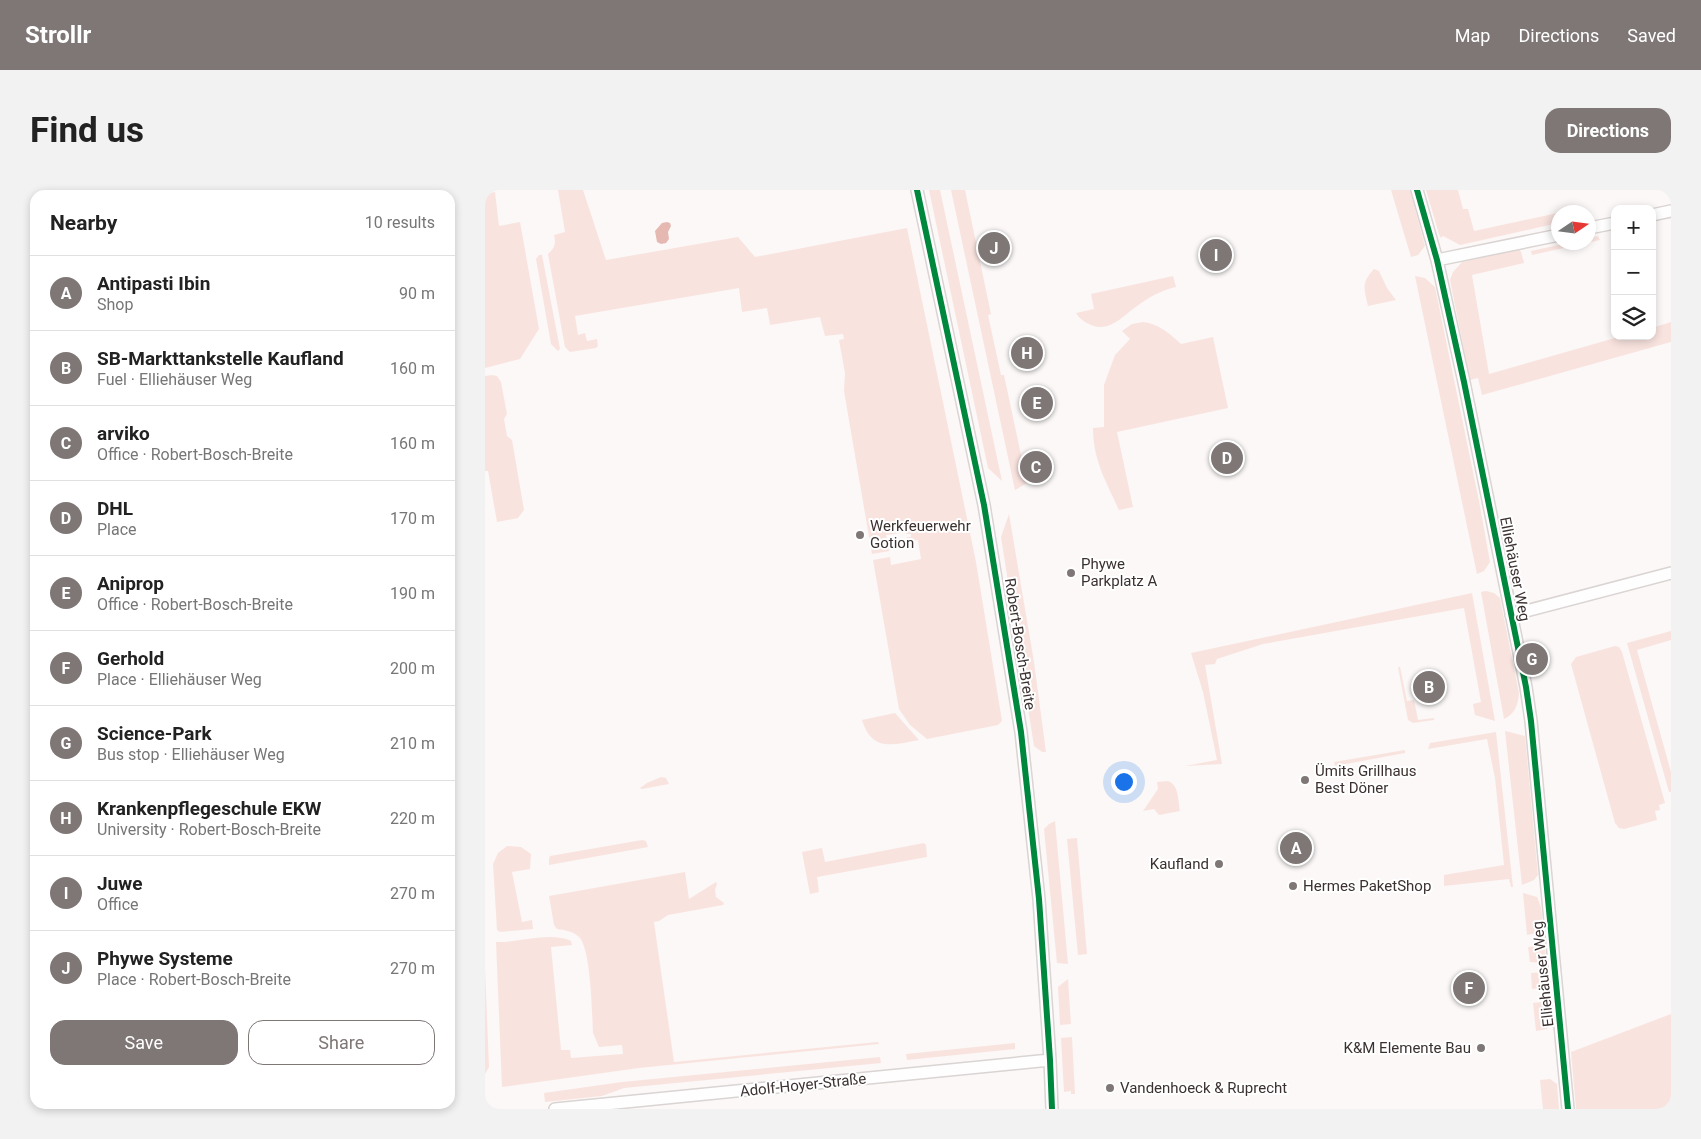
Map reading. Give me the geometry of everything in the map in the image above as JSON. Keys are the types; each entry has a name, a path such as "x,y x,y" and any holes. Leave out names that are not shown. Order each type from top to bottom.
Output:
{"street":[{"name":"Robert-Bosch-Breite","path":"917,190 984,504 1021,732 1037,877 1051,1060 1052,1109"},
{"name":"Elliehäuser Weg","path":"1417,190 1437,260 1527,687 1568,1109"},
{"path":"1656,214 1671,211"},
{"path":"1596,227 1611,224"},
{"path":"1437,260 1551,237"},
{"path":"1511,615 1671,573"},
{"name":"Adolf-Hoyer-Straße","path":"555,1109 1051,1060"}],"shaded area":[{"path":"558,190 583,190 606,260 738,237 755,257 907,228 976,562 1002,721 998,725 927,739 910,725 899,709 873,560 890,557 891,565 921,559 918,540 908,542 907,537 911,537 911,534 906,534 906,532 886,535 889,551 872,554 844,391 845,373 839,340 844,339 843,334 825,336 820,317 770,325 767,308 742,312 739,288 575,316 578,335 585,333 587,341 597,339 598,346 596,348 570,352 565,347 548,254 554,245 554,235 565,232"},
{"path":"929,190 940,190 1002,481 988,468"},
{"path":"951,190 965,190 991,314 988,315 1001,375 1004,375 1027,483 1015,490"},
{"path":"1391,190 1410,190 1425,246 1418,255 1411,257"},
{"path":"1426,190 1458,190 1463,209 1468,209 1474,231 1551,214 1551,225 1460,245 1443,236 1441,238"},
{"path":"495,192 499,226 520,222 539,329 520,359 485,368 485,194"},
{"path":"667,222 671,226 668,232 669,239 666,243 661,244 657,242 655,231 662,223"},
{"path":"1551,247 1551,250 1555,250 1532,255 1531,251"},
{"path":"1519,249 1524,263 1472,275 1489,374 1611,339 1656,340 1656,327 1671,322 1671,342 1482,395 1478,378 1470,380 1450,280 1453,272 1462,262"},
{"path":"539,255 542,255 560,349 558,351 551,344 536,259"},
{"path":"1374,269 1379,271 1387,288 1396,300 1368,306 1365,295 1365,282"},
{"path":"1173,276 1176,287 1151,297 1108,326 1094,326 1082,320 1076,313 1094,309 1091,294"},
{"path":"1415,276 1425,278 1435,287 1490,562 1484,571 1477,574"},
{"path":"1143,322 1159,327 1181,344 1213,337 1228,408 1117,432 1133,507 1119,510 1098,460 1093,428 1104,427 1104,385 1115,355 1130,339 1122,331 1132,324"},
{"path":"485,376 497,376 501,382 507,414 504,419 507,436 512,440 524,510 518,518 497,522 488,471 485,471"},
{"path":"1009,514 1034,662 1046,752 1042,752 1034,746 1001,537"},
{"path":"1481,592 1494,593 1500,598 1519,693 1515,709 1511,715 1504,719"},
{"path":"1472,593 1495,721 1475,715 1473,704 1481,702 1464,608 1263,644 1217,659 1215,664 1205,665 1222,764 1185,766 1217,760 1203,692 1191,653"},
{"path":"1671,631 1671,640 1637,650 1671,772 1671,792 1669,792 1627,643"},
{"path":"1615,646 1619,647 1622,652 1665,803 1659,805 1660,810 1655,811 1657,820 1624,829 1619,828 1615,823 1571,664 1576,657"},
{"path":"1398,667 1400,667 1407,701 1414,700 1418,720 1434,718 1434,720 1413,723 1408,720"},
{"path":"895,713 919,740 884,744 877,742 871,737 862,720"},
{"path":"1505,731 1525,736 1538,875 1534,880 1522,885"},
{"path":"1496,732 1513,887 1511,887 1509,879 1444,886 1444,875 1504,865 1495,778 1487,739 1428,749 1430,743"},
{"path":"1405,750 1405,753 1335,766 1334,762"},
{"path":"661,777 666,778 669,784 640,788 647,783"},
{"path":"1168,781 1176,789 1180,811 1159,815 1154,809 1143,811 1158,789 1157,782"},
{"path":"1055,821 1068,964 1057,963 1044,829"},
{"path":"1077,838 1087,954 1078,955 1067,839"},
{"path":"642,840 646,841 648,847 549,865 550,856"},
{"path":"924,843 926,845 927,857 817,877 819,892 810,894 802,852 822,848 825,862"},
{"path":"507,846 521,847 531,854 530,869 512,872 522,922 532,920 533,929 500,932 497,930 493,864 498,853"},
{"path":"685,872 689,899 716,882 716,897 724,903 723,905 668,915 654,922 674,1062 878,1042 879,1044 639,1068 502,1087 496,942 545,937 563,938 571,941 572,945 551,947 561,1050 570,1050 571,1058 623,1054 622,1045 599,1047 593,1033 590,982 583,944 577,935 557,929 554,925 549,896"},
{"path":"1523,893 1537,897 1539,901 1542,921 1540,930 1537,933 1527,935"},
{"path":"1536,946 1545,950 1546,959 1543,963 1530,962 1528,947"},
{"path":"485,969 489,1067 485,1074"},
{"path":"1544,972 1547,974 1546,984 1532,989 1531,973"},
{"path":"1068,979 1071,1024 1060,1025 1058,987"},
{"path":"1542,1002 1549,1007 1551,1024 1547,1029 1536,1031 1533,1003"},
{"path":"1671,1014 1671,1109 1576,1109 1571,1052"},
{"path":"1072,1037 1075,1094 1071,1094 1071,1091 1064,1092 1061,1038"},
{"path":"1015,1043 1015,1049 907,1060 906,1054"},
{"path":"880,1057 881,1063 624,1088 602,1096 545,1102 544,1093 622,1082"},
{"path":"1550,1079 1557,1084 1559,1109 1543,1109 1540,1080"}],"cycle path":[{"path":"917,190 984,505 1021,732 1039,899 1052,1109"},
{"path":"1417,190 1437,260 1464,382 1526,687 1531,721 1568,1109"}],"place":[{"name":"Phywe Systeme","path":"994,248"},
{"name":"Juwe","path":"1216,255"},
{"name":"Krankenpflegeschule EKW","path":"1027,353"},
{"name":"Aniprop","path":"1037,403"},
{"name":"DHL","path":"1227,458"},
{"name":"arviko","path":"1036,467"},
{"name":"Werkfeuerwehr Gotion","path":"860,535"},
{"name":"Phywe Parkplatz A","path":"1071,573"},
{"name":"Science-Park","path":"1532,659"},
{"name":"SB-Markttankstelle Kaufland","path":"1429,687"},
{"name":"Ümits Grillhaus Best Döner","path":"1305,780"},
{"name":"Antipasti Ibin","path":"1296,848"},
{"name":"Kaufland","path":"1219,864"},
{"name":"Hermes PaketShop","path":"1293,886"},
{"name":"Gerhold","path":"1469,988"},
{"name":"K&M Elemente Bau","path":"1481,1048"},
{"name":"Vandenhoeck & Ruprecht","path":"1110,1088"}]}
